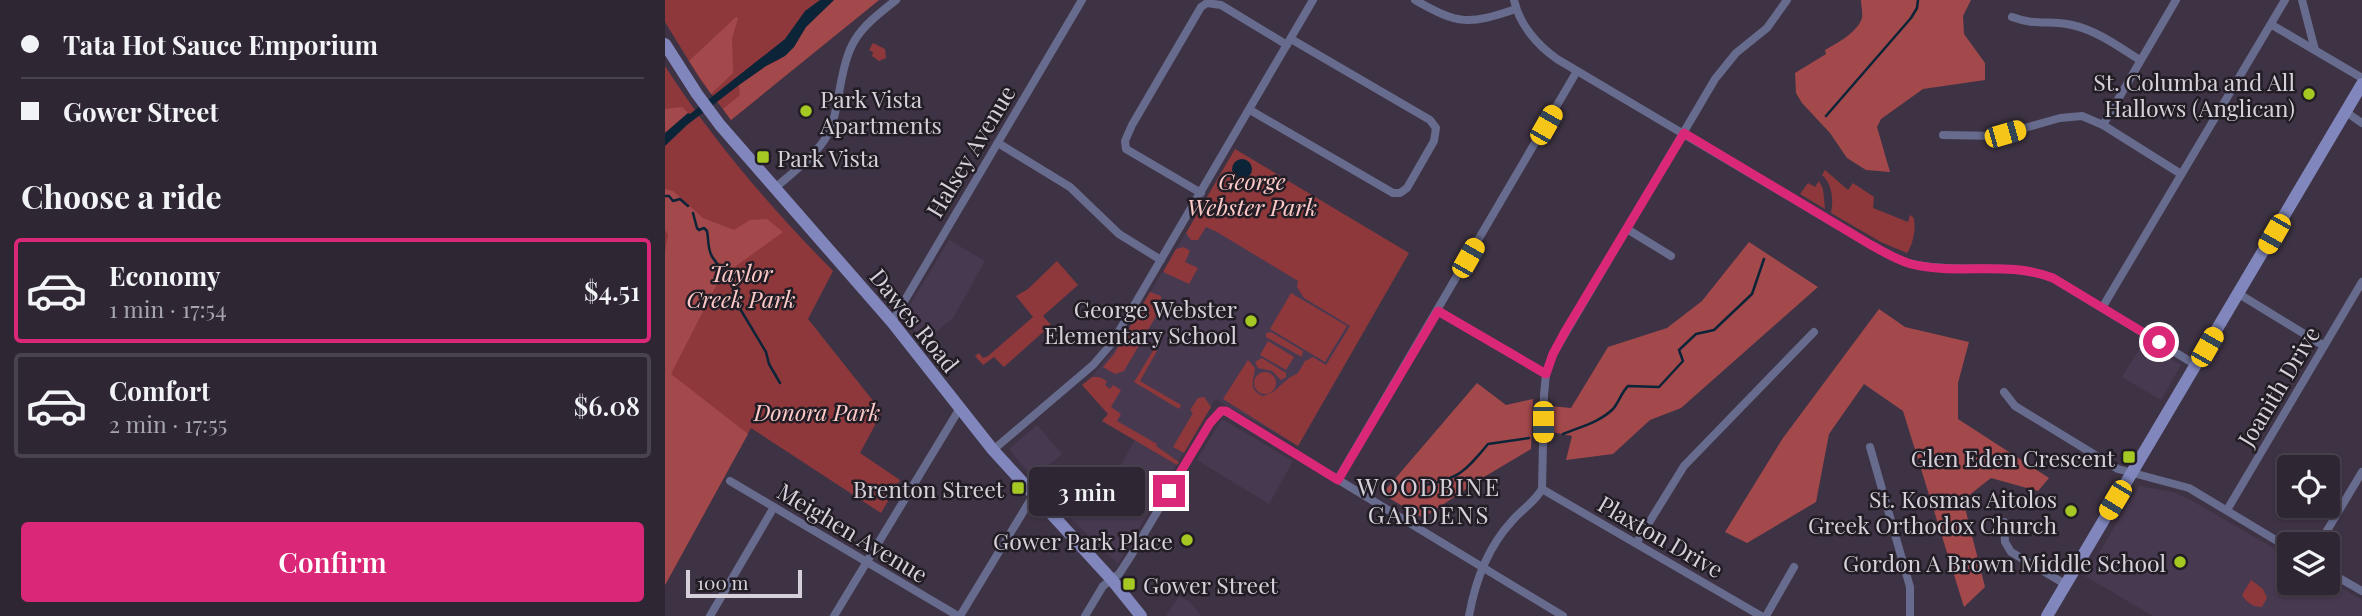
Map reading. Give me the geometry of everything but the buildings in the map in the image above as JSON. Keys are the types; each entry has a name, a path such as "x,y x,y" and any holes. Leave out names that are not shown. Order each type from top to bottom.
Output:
{"street":[{"path":"775,188 823,142 834,120 848,50 863,28 896,0"},
{"name":"Halsey Avenue","path":"892,322 1081,0"},
{"path":"993,450 1103,354 1201,193 1313,0"},
{"path":"1415,0 1443,16 1463,21 1486,20 1515,5 1537,42 1557,60 1871,245 1900,260 1935,267 2015,268 2053,278 2196,365"},
{"path":"1469,616 1482,568 1502,533 1542,489 1546,374 1553,354 1725,65 1767,28 1787,0"},
{"path":"2103,125 2176,0"},
{"path":"2102,308 2285,0"},
{"path":"2302,0 2315,50"},
{"path":"1201,193 1126,149 1126,135 1201,7 1207,3 1221,5 1289,42 1430,120 1436,128 1434,141 1407,188 1393,193 1250,110"},
{"path":"2013,17 2042,24 2061,23 2088,29 2140,60"},
{"path":"2272,25 2362,78"},
{"name":"Dawes Road","path":"665,44 720,125 892,322 993,450 1112,580 1141,616"},
{"path":"1338,480 1577,71"},
{"path":"2050,615 2065,584 2362,84"},
{"path":"2346,112 2362,123"},
{"path":"1943,135 1996,136 2069,116 2083,116 2103,125 2181,174"},
{"path":"998,143 1070,187 1119,234 1161,260"},
{"path":"1626,229 1671,256"},
{"name":"Joanith Drive","path":"2227,510 2362,282"},
{"path":"2239,294 2324,346"},
{"path":"1438,311 1546,374"},
{"path":"1637,542 1684,466 1814,332"},
{"path":"2004,393 2020,409 2118,469 2189,488 2277,541"},
{"path":"834,616 960,408"},
{"path":"1085,616 1103,586 1119,574 1187,460 1221,411 1226,411 1563,616"},
{"path":"1870,447 1910,587 1910,616"},
{"path":"2326,532 2362,472"},
{"name":"Meighen Avenue","path":"730,481 959,616"},
{"name":"Plaxton Drive","path":"1542,489 1764,616"},
{"path":"959,616 1034,494"},
{"path":"710,616 774,508"},
{"path":"2004,522 2005,542 2011,552 2065,584"},
{"path":"1764,616 1794,567"},
{"path":"2340,578 2362,591"}],"shaded area":[{"path":"834,0 879,0 731,120 723,109 740,95 739,85 779,60 794,47 806,27"},
{"path":"1861,0 1971,0 1963,16 1964,34 1985,63 1985,80 1923,89 1881,119 1877,127 1890,172 1866,170 1847,158 1796,93 1795,73 1826,54 1825,50 1856,28 1862,18"},
{"path":"738,18 732,39 733,73 711,94 689,61"},
{"path":"682,107 688,113 665,133 665,109"},
{"path":"665,189 673,191 703,218 734,230 750,220 767,219 783,232 725,274 716,286 671,374 748,434 665,585 665,252 668,235 665,230"},
{"name":"George Webster Elementary School","path":"1198,213 1381,301 1298,446 1215,399 1118,564 1053,501 1086,472 1105,493 1135,440 1102,421 1110,413 1085,385 1121,341"},
{"path":"949,240 985,261 953,318 924,342 903,317"},
{"path":"1749,242 1818,287 1681,408 1650,420 1613,454 1566,460 1572,436 1552,432 1550,406 1571,408 1608,347 1667,328 1702,301"},
{"path":"1879,309 1905,327 1969,342 1958,383 1958,419 2049,478 2038,491 1991,478 1963,500 1985,587 1964,607 1903,411 1864,384 1829,434 1816,502 1747,543 1725,532 1783,438"},
{"path":"2144,342 2181,365 2161,400 2122,377"},
{"path":"1477,383 1506,405 1533,399 1531,449 1423,518 1382,494"},
{"path":"1222,419 1293,461 1269,504 1197,460"},
{"path":"1037,425 1062,454 1033,478 1009,449"},
{"name":"Gordon A Brown Middle School","path":"2139,486 2173,492 2191,500 2277,550 2277,595 2340,595 2340,587 2362,600 2362,616 2153,616 2085,576"},
{"path":"1179,596 1190,602 1201,616 1166,616"}],"green space":[{"path":"665,0 879,0 731,120 700,79 665,22"},
{"path":"873,43 885,49 886,58 879,61 872,56 873,52 869,50"},
{"name":"Taylor Creek Park","path":"665,66 683,94 744,173 833,271 808,319 882,412 860,453 900,480 881,513 751,428 665,585"},
{"name":"George Webster Park","path":"1235,149 1409,253 1298,446 1223,399 1248,360 1255,368 1253,387 1263,396 1273,392 1298,373 1305,361 1313,357 1326,365 1350,326 1304,298 1297,287 1298,281 1217,232 1206,227 1198,240 1191,240 1186,233"},
{"path":"1825,170 1848,190 1853,183 1874,197 1873,208 1908,222 1910,215 1913,217 1914,235 1907,253 1881,242 1831,213 1831,192 1822,175"},
{"path":"1819,181 1823,189 1825,209 1800,194 1808,183 1815,187"},
{"path":"1184,247 1190,251 1185,262 1198,268 1189,284 1163,272 1176,249"},
{"path":"1057,261 1078,285 1043,316 1051,325 1004,367 994,357 983,365 975,356 979,353 983,358 988,356 1033,317 1016,296 1028,289"},
{"path":"1150,292 1161,296 1162,306 1124,371 1115,374 1103,367 1114,354"},
{"path":"1291,293 1347,326 1325,362 1270,329"},
{"path":"1271,332 1303,351 1302,357 1266,337 1266,333"},
{"path":"1268,341 1294,357 1286,370 1260,355"},
{"path":"1154,349 1157,351 1140,381 1181,405 1179,409 1134,382"},
{"path":"1262,358 1286,373 1286,377 1281,380 1272,371 1258,368 1255,362"},
{"path":"1265,372 1273,375 1276,383 1273,391 1265,394 1257,391 1254,383 1257,375"},
{"path":"1092,377 1107,381 1105,385 1110,389 1113,385 1121,390 1111,407 1121,414 1117,421 1157,444 1156,446 1179,462 1177,465 1102,421 1108,414 1082,385"},
{"path":"1204,397 1211,407 1184,453 1173,447 1193,413 1190,410 1198,398"},
{"path":"2251,580 2263,589 2267,598 2262,607 2251,604 2242,595"}],"water":[{"path":"820,0 834,0 806,27 785,56 739,85 687,125 665,146 665,133 785,39 805,11"},
{"path":"1238,159 1246,159 1252,169 1246,179 1238,179 1232,173 1232,165"}],"waterway":[{"path":"1826,116 1911,18 1918,0"},
{"path":"665,196 669,196 673,201 680,199 688,206"},
{"path":"693,213 697,228 707,231 711,255 731,281 733,302 736,302 766,352 769,364 780,383"},
{"path":"1563,434 1608,414 1628,386 1659,387 1683,361 1679,350 1696,334 1714,330 1752,294 1764,259"},
{"path":"1421,486 1444,481 1459,473 1473,462 1488,444 1529,438"}],"place":[{"name":"St. Columba and All Hallows (Anglican)","path":"2309,94"},
{"name":"Park Vista Apartments","path":"806,111"},
{"name":"Park Vista","path":"763,157"},
{"name":"George Webster Elementary School","path":"1251,321"},
{"name":"Glen Eden Crescent","path":"2129,457"},
{"name":"Brenton Street","path":"1018,488"},
{"name":"St. Kosmas Aitolos Greek Orthodox Church","path":"2071,511"},
{"name":"Gower Park Place","path":"1187,540"},
{"name":"Gordon A Brown Middle School","path":"2180,562"},
{"name":"Gower Street","path":"1129,584"}],"district":[{"name":"WOODBINE GARDENS","path":"1429,500"}],"route":[{"path":"1169,491 1210,423 1221,411 1226,411 1338,480 1438,311 1546,374 1566,330 1684,133 1900,260 1935,267 2015,268 2036,272 2053,278 2159,342"}],"park label":[{"name":"Donora Park","path":"817,411"}]}
